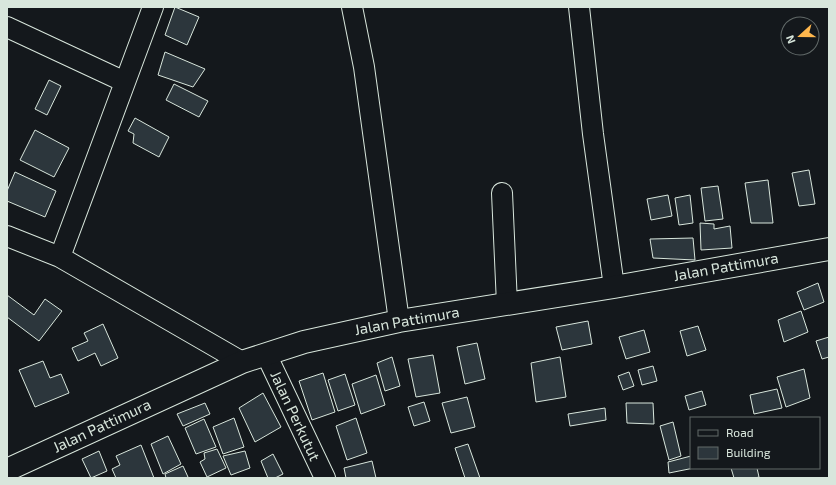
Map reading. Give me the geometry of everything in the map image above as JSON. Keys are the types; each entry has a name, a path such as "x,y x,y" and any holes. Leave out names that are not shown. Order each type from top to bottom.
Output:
{"main road":[{"name":"Jalan Pattimura","path":"7,470 242,362 304,342 399,321 614,287 829,249"}],"street":[{"path":"60,257 153,7"},
{"path":"352,7 364,67 399,321"},
{"path":"579,7 593,134 614,287"},
{"path":"7,27 125,82"},
{"path":"502,193 507,304"},
{"path":"7,236 60,257 242,362"},
{"name":"Jalan Perkutut","path":"266,354 325,478"}],"building":[{"path":"175,7 199,17 187,45 165,35"},
{"path":"165,52 205,69 193,87 158,75"},
{"path":"49,80 61,86 47,115 35,109"},
{"path":"174,84 208,101 199,117 166,100"},
{"path":"135,118 169,137 159,157 133,143 134,134 128,131"},
{"path":"35,130 69,148 54,177 20,160"},
{"path":"809,170 815,204 799,206 792,173"},
{"path":"15,172 56,191 45,217 7,201 7,191"},
{"path":"768,180 773,223 751,223 745,183"},
{"path":"718,186 723,219 705,221 701,188"},
{"path":"668,195 672,216 651,220 647,199"},
{"path":"690,195 693,223 679,225 675,198"},
{"path":"700,223 714,224 714,229 730,226 732,248 701,250"},
{"path":"693,238 695,260 653,258 650,239"},
{"path":"818,283 824,302 804,310 797,292"},
{"path":"7,295 34,315 45,299 62,311 39,341 7,317"},
{"path":"801,311 808,332 784,342 778,320"},
{"path":"588,321 592,344 562,350 556,327"},
{"path":"103,324 118,358 101,366 95,353 78,361 72,348 88,341 84,333"},
{"path":"698,326 706,350 687,356 680,331"},
{"path":"644,330 650,352 626,359 619,337"},
{"path":"829,337 829,357 822,359 816,341"},
{"path":"477,343 485,379 465,384 457,347"},
{"path":"433,355 440,393 416,397 408,359"},
{"path":"392,357 400,386 385,391 377,363"},
{"path":"560,357 566,397 536,402 531,363"},
{"path":"43,361 50,378 61,374 69,393 35,407 19,370"},
{"path":"653,366 657,381 642,385 638,370"},
{"path":"804,369 810,398 786,407 777,377"},
{"path":"629,372 634,386 623,390 618,376"},
{"path":"323,373 335,412 312,420 299,381"},
{"path":"345,374 355,405 338,411 328,380"},
{"path":"376,375 385,405 361,414 352,384"},
{"path":"777,389 782,408 754,414 750,395"},
{"path":"702,391 706,405 689,410 685,396"},
{"path":"263,393 281,427 255,442 239,408"},
{"path":"467,397 475,427 451,433 442,403"},
{"path":"424,402 430,421 414,426 408,407"},
{"path":"205,403 210,414 183,426 177,414"},
{"path":"626,403 653,403 654,424 627,423"},
{"path":"605,408 606,420 570,426 568,414"},
{"path":"234,418 244,447 223,454 213,427"},
{"path":"356,418 367,453 347,460 336,426"},
{"path":"204,419 216,447 196,454 185,428"},
{"path":"673,422 681,456 669,460 660,426"},
{"path":"168,436 181,464 163,474 151,444"},
{"path":"468,444 480,478 465,478 455,448"},
{"path":"141,445 154,478 116,478 112,469 120,465 116,456"},
{"path":"217,449 226,468 207,477 200,462 205,459 204,453"},
{"path":"99,451 107,471 91,478 82,459"},
{"path":"245,451 250,468 231,475 223,456"},
{"path":"273,454 283,474 275,478 268,478 261,461"},
{"path":"690,456 690,469 669,473 668,462"},
{"path":"372,461 376,478 346,478 344,468"},
{"path":"183,466 188,477 166,478 165,474"},
{"path":"731,469 757,469 759,477 755,478 734,478"}]}
